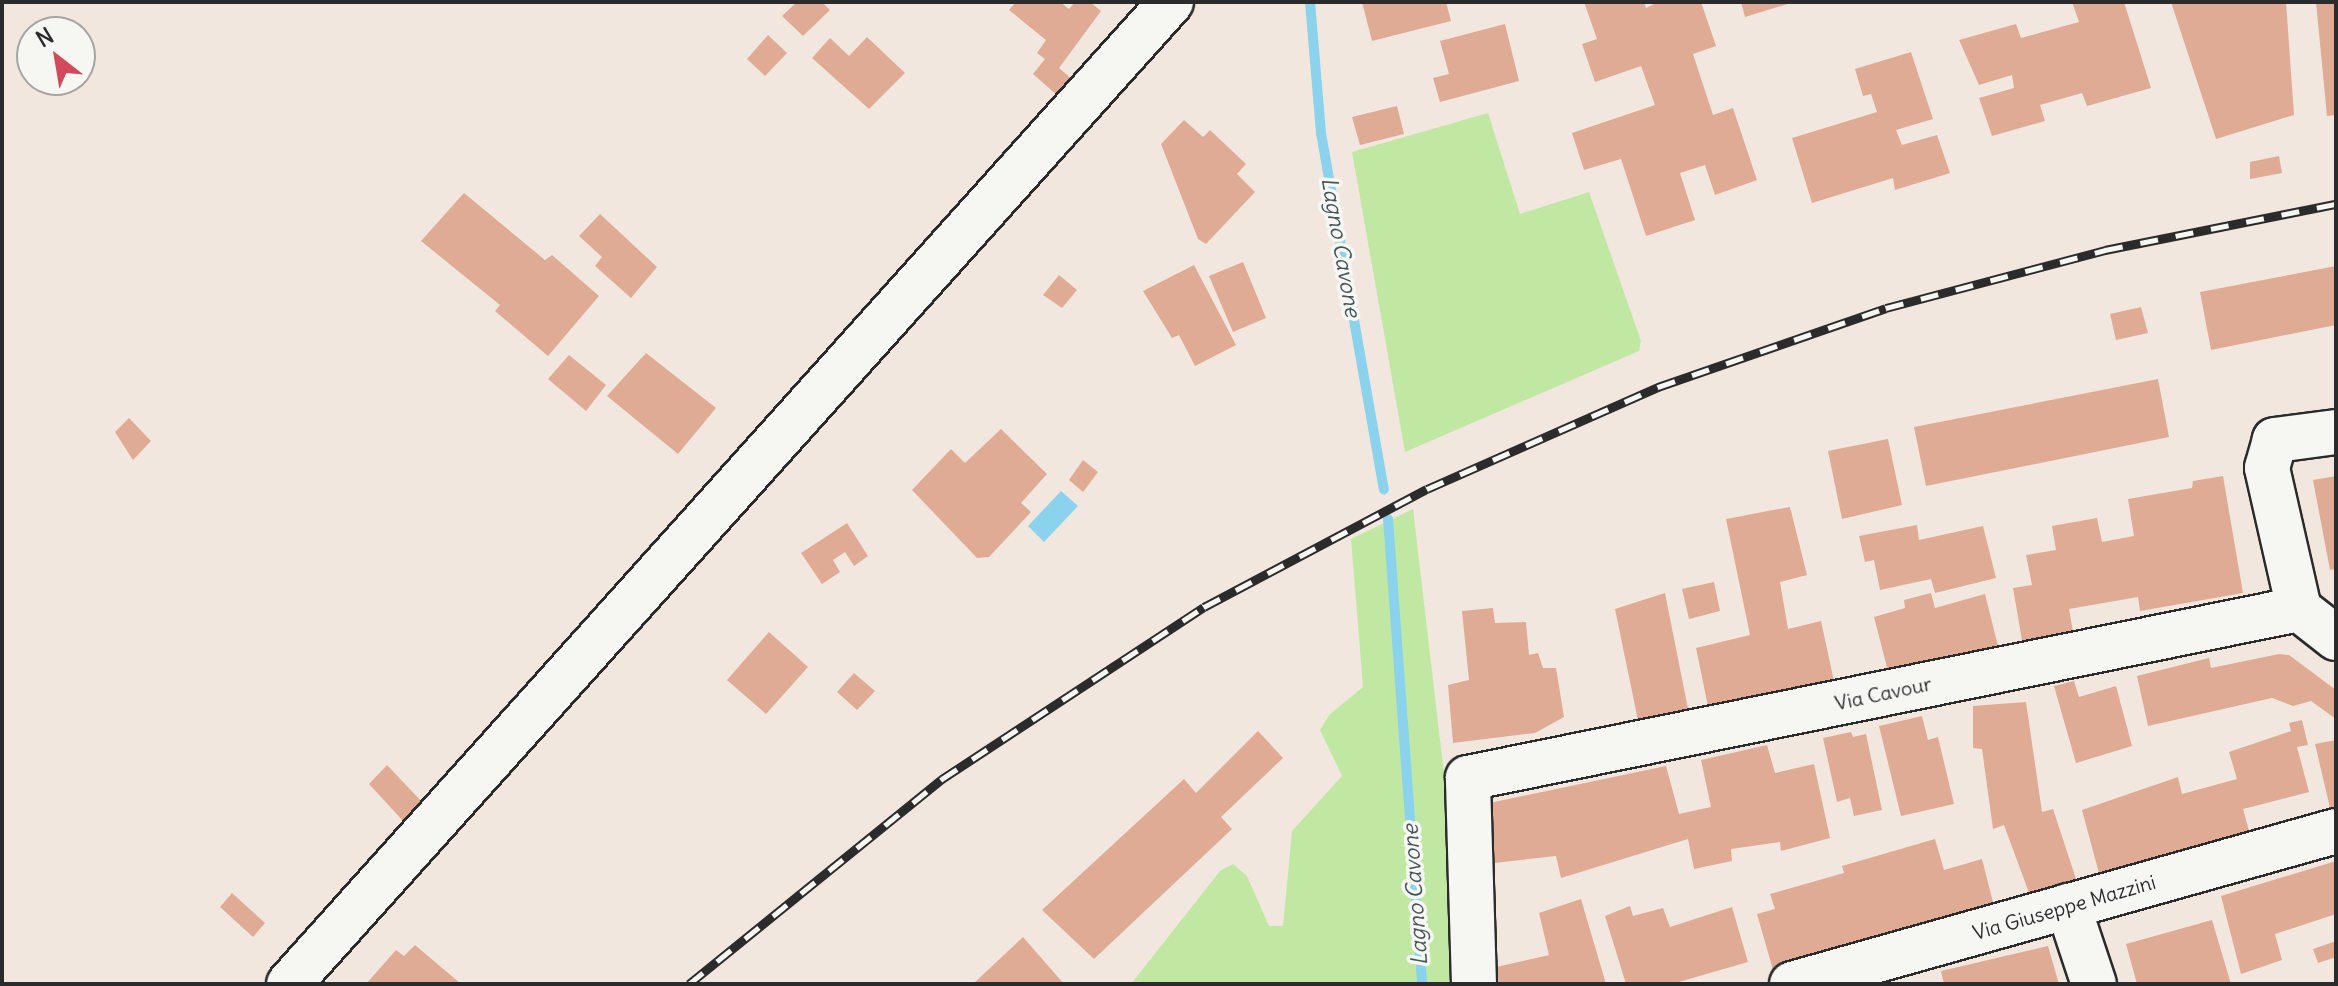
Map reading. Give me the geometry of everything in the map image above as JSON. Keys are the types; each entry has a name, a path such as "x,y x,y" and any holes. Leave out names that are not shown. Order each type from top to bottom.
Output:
{"street":[{"path":"289,984 1171,2"},
{"path":"2336,432 2275,440 2267,468 2299,609 2336,638"},
{"name":"Via Cavour","path":"1474,984 1468,778 2299,609"},
{"name":"Via Giuseppe Mazzini","path":"1792,984 2336,831"},
{"path":"2068,906 2094,984"}],"green space":[{"path":"1488,113 1520,214 1589,192 1641,341 1639,351 1405,452 1352,152"},
{"path":"1413,509 1446,791 1451,984 1131,984 1220,871 1233,864 1247,876 1269,926 1283,926 1292,831 1342,776 1320,730 1329,715 1363,687 1351,539"}],"water":[{"path":"1061,491 1078,506 1044,542 1028,526"}],"building":[{"path":"797,2 822,2 830,10 803,36 782,16"},
{"path":"1016,2 1060,2 1069,9 1075,2 1090,2 1101,11 1059,68 1072,79 1058,96 1033,74 1045,59 1037,53 1046,40 1009,10"},
{"path":"1362,2 1446,2 1451,21 1372,41"},
{"path":"1584,2 1644,2 1646,8 1658,2 1701,2 1716,46 1693,54 1713,115 1733,108 1757,180 1715,195 1705,165 1680,173 1695,220 1646,236 1621,159 1584,170 1572,133 1655,105 1641,66 1595,82 1582,44 1597,39"},
{"path":"1741,2 1791,2 1791,3 1745,17"},
{"path":"2072,2 2124,2 2151,88 2087,106 2082,93 2040,105 2045,121 1992,136 1979,98 2014,88 2012,75 1979,85 1959,40 2016,24 2021,38 2079,22"},
{"path":"2171,2 2286,2 2294,115 2216,139"},
{"path":"2316,2 2336,2 2336,115 2327,116"},
{"path":"1505,24 1519,81 1440,102 1433,78 1449,74 1440,41"},
{"path":"768,35 787,53 765,76 747,59"},
{"path":"867,37 905,73 869,109 812,58 830,38 849,56"},
{"path":"1911,52 1933,119 1896,130 1902,145 1937,135 1950,173 1895,190 1893,178 1812,203 1792,138 1877,112 1871,94 1863,96 1855,69"},
{"path":"1397,106 1404,134 1360,145 1352,117"},
{"path":"1184,120 1203,137 1210,130 1246,164 1237,174 1255,192 1206,244 1198,239 1161,144"},
{"path":"2279,156 2282,173 2250,179 2250,162"},
{"path":"464,193 545,260 552,255 599,296 548,356 495,311 500,305 421,241"},
{"path":"600,214 657,267 631,298 595,266 602,257 579,236"},
{"path":"1243,262 1266,318 1233,332 1209,276"},
{"path":"1194,265 1236,345 1195,366 1179,335 1172,338 1143,291"},
{"path":"2336,266 2336,325 2211,350 2200,292"},
{"path":"1059,275 1077,290 1062,308 1043,295"},
{"path":"2141,307 2148,333 2116,340 2110,314"},
{"path":"646,353 716,408 678,454 607,396"},
{"path":"569,355 606,385 586,411 548,379"},
{"path":"2158,379 2169,437 1926,486 1914,427"},
{"path":"129,418 151,441 133,460 115,432"},
{"path":"1001,429 1047,474 1021,503 1031,512 989,557 977,558 912,490 951,449 965,463"},
{"path":"1888,439 1902,505 1842,519 1828,451"},
{"path":"1083,460 1098,472 1083,492 1069,480"},
{"path":"2223,476 2243,593 2140,611 2138,597 2069,609 2075,643 2024,652 2013,588 2032,585 2026,555 2056,550 2052,526 2097,518 2102,542 2134,536 2128,499 2192,488 2193,481"},
{"path":"2336,476 2336,569 2330,570 2313,480"},
{"path":"1790,507 1807,575 1780,582 1788,629 1821,621 1835,686 1710,716 1696,648 1750,635 1726,519"},
{"path":"847,523 868,556 854,566 845,552 833,560 840,572 822,584 801,553"},
{"path":"1917,525 1919,540 1983,526 1996,578 1935,593 1931,579 1880,590 1874,560 1865,562 1859,536"},
{"path":"1714,582 1720,611 1689,619 1682,589"},
{"path":"1665,593 1691,724 1641,735 1615,609"},
{"path":"1931,593 1935,608 1985,594 1999,650 1890,679 1874,617 1905,608 1904,600"},
{"path":"1493,608 1495,623 1526,622 1529,655 1538,653 1543,668 1556,668 1564,717 1535,733 1453,743 1448,685 1469,680 1462,611"},
{"path":"769,632 808,667 766,714 727,680"},
{"path":"2279,654 2289,655 2336,690 2336,719 2311,701 2293,706 2272,698 2148,726 2137,676 2209,658 2211,668"},
{"path":"854,673 875,691 857,710 837,692"},
{"path":"2074,681 2079,697 2116,686 2132,746 2076,763 2054,686"},
{"path":"2026,702 2042,812 2053,809 2077,882 2029,893 2004,825 1993,829 1982,749 1973,748 1973,706"},
{"path":"1922,716 1928,740 1938,737 1954,804 1901,816 1879,726"},
{"path":"2302,720 2308,745 2297,747 2309,792 2243,809 2251,838 2100,877 2082,810 2178,777 2182,794 2237,779 2229,752 2291,731 2289,723"},
{"path":"1258,731 1283,758 1221,817 1232,829 1094,959 1042,910 1184,779 1196,793"},
{"path":"1851,732 1853,737 1866,734 1882,810 1854,816 1850,798 1837,802 1823,738"},
{"path":"2336,740 2336,806 2330,808 2315,744"},
{"path":"1767,745 1775,773 1814,764 1830,838 1781,851 1780,842 1731,849 1732,861 1694,869 1688,839 1561,878 1556,856 1494,863 1489,803 1666,766 1679,814 1711,807 1701,760"},
{"path":"387,765 423,803 404,822 369,784"},
{"path":"1935,839 1944,870 1982,859 1994,906 1773,970 1757,914 1775,909 1770,894 1844,873 1842,866"},
{"path":"2336,861 2336,914 2275,934 2282,960 2241,974 2221,896"},
{"path":"232,893 265,923 253,937 220,907"},
{"path":"1581,899 1606,984 1493,984 1492,968 1549,955 1539,913"},
{"path":"1630,906 1633,916 1663,908 1670,927 1732,907 1748,962 1672,984 1626,984 1605,916"},
{"path":"2212,920 2231,984 2137,984 2126,944"},
{"path":"1023,937 1064,984 973,984"},
{"path":"2336,941 2336,957 2318,963 2313,949"},
{"path":"415,945 461,984 366,984 396,950 404,956"},
{"path":"2048,946 2059,984 1944,984 1941,971"}],"waterway":[{"name":"Lagno Cavone","path":"1310,2 1321,133 1384,489"},
{"name":"Lagno Cavone","path":"1388,519 1422,984"}],"railway":[{"path":"689,984 942,779 1204,607 1427,489 1658,387 1886,308 2105,250 2336,204"}]}
